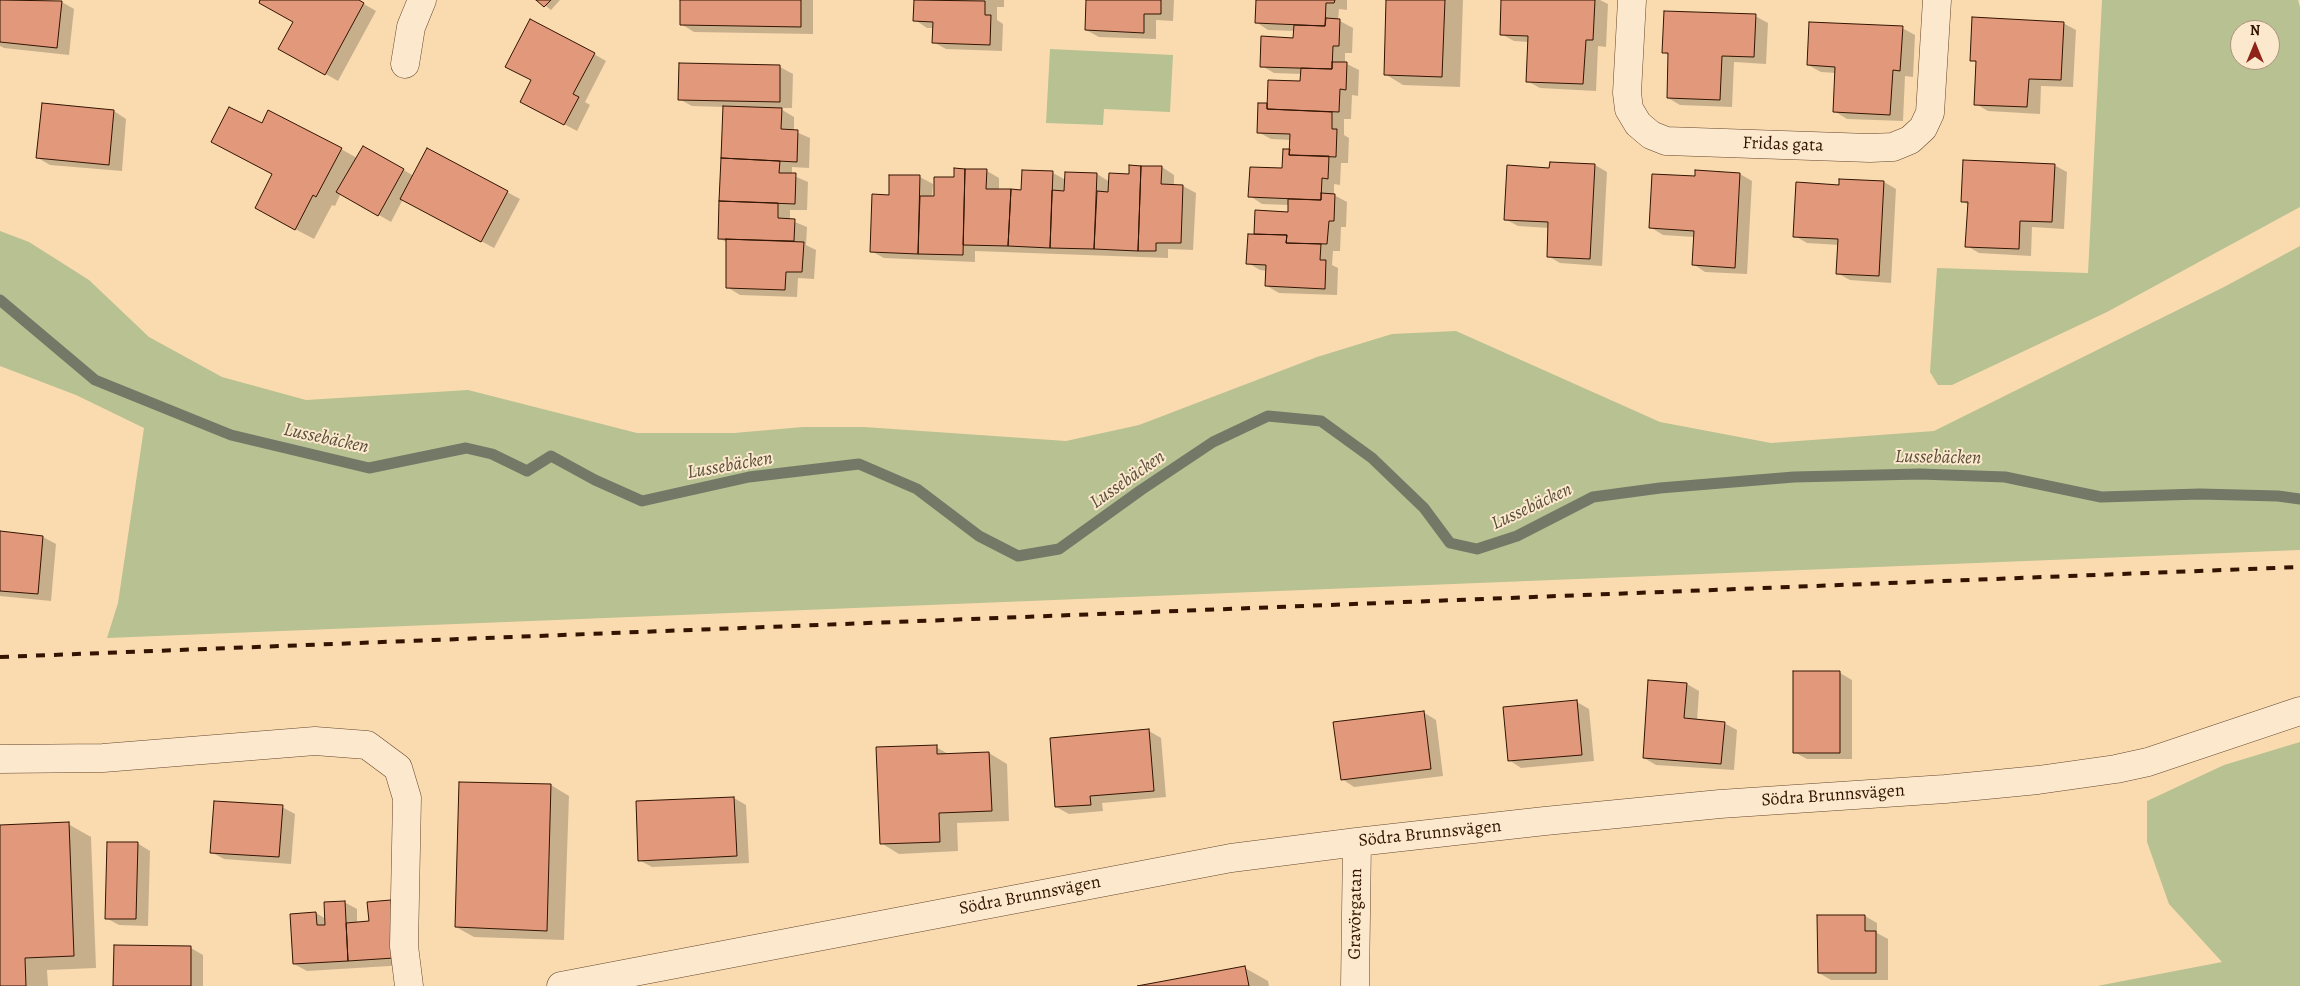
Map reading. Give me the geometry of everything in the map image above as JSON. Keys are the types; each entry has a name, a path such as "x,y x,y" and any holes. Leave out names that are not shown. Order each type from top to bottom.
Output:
{"street":[{"path":"405,64 411,27 422,0"},
{"name":"Fridas gata","path":"1632,0 1627,93 1629,110 1638,124 1651,135 1666,141 1870,148 1893,147 1910,140 1923,128 1930,113 1937,0"},
{"name":"Södra Brunnsvägen","path":"561,986 1231,858 1357,842 1710,805 2038,780 2116,769 2148,762 2300,711"},
{"path":"0,759 103,758 315,741 367,745 398,768 407,798 404,946 409,986"},
{"name":"Gravörgatan","path":"1355,986 1357,842"}],"green space":[{"path":"2102,0 2298,0 2300,7 2300,207 2107,312 1952,385 1938,385 1930,372 1937,268 2088,273"},
{"path":"1050,49 1173,55 1170,112 1104,109 1103,125 1046,123"},
{"path":"0,231 29,242 89,280 149,337 222,377 306,400 468,390 637,433 734,433 803,427 864,427 1066,441 1139,425 1317,357 1392,334 1456,331 1660,422 1771,443 1934,431 2224,287 2300,246 2300,550 107,638 118,603 144,428 76,395 0,366"},
{"path":"2300,742 2300,986 2097,986 2222,962 2169,904 2147,842 2147,801 2224,765"}],"building":[{"path":"0,0 62,1 57,48 0,42"},
{"path":"260,0 359,0 364,3 325,75 278,49 293,22 259,3"},
{"path":"536,0 551,0 544,7"},
{"path":"680,0 801,0 801,27 680,25"},
{"path":"914,0 985,1 985,15 991,15 990,45 932,43 933,22 913,21"},
{"path":"1086,0 1161,0 1161,14 1144,14 1144,33 1085,30"},
{"path":"1256,0 1335,0 1334,3 1326,3 1325,26 1255,23"},
{"path":"1386,0 1445,0 1442,77 1384,75"},
{"path":"1501,0 1595,0 1593,40 1586,40 1583,84 1526,82 1528,36 1500,35"},
{"path":"1664,11 1756,14 1754,57 1722,56 1720,100 1667,98 1668,53 1662,53"},
{"path":"1972,17 2064,22 2061,80 2029,79 2027,107 1974,105 1976,61 1970,61"},
{"path":"1326,18 1340,19 1339,46 1333,46 1332,69 1260,67 1261,36 1293,38 1294,25 1325,26"},
{"path":"530,19 595,53 573,94 579,97 564,125 520,102 531,80 505,67"},
{"path":"1809,22 1903,26 1900,71 1893,70 1890,115 1833,112 1835,67 1807,65"},
{"path":"1332,62 1347,62 1346,90 1340,89 1339,112 1267,109 1268,80 1300,81 1301,68 1332,69"},
{"path":"679,63 780,65 780,102 678,100"},
{"path":"42,103 114,110 109,165 36,158"},
{"path":"1258,103 1267,103 1267,109 1332,112 1332,129 1337,129 1336,157 1289,155 1290,134 1257,133"},
{"path":"723,106 782,108 781,129 798,130 797,162 721,158"},
{"path":"229,107 262,123 268,110 342,148 316,197 313,195 295,230 255,208 272,174 211,142"},
{"path":"363,146 404,169 378,216 336,192"},
{"path":"427,148 508,191 481,242 400,199"},
{"path":"1283,149 1290,149 1289,155 1329,156 1328,179 1322,178 1321,200 1248,197 1250,167 1282,168"},
{"path":"721,158 780,161 779,173 796,173 795,204 719,201"},
{"path":"1963,160 2055,164 2052,222 2020,221 2019,249 1965,247 1968,202 1961,202"},
{"path":"1550,162 1595,164 1590,259 1547,257 1548,222 1504,220 1507,165 1549,168"},
{"path":"1129,165 1141,166 1138,251 1094,249 1097,191 1108,192 1109,173 1129,174"},
{"path":"1141,166 1162,166 1161,184 1183,185 1181,243 1156,243 1156,251 1138,251"},
{"path":"954,168 965,169 963,255 918,254 920,196 934,196 934,177 954,177"},
{"path":"965,169 987,169 986,189 1011,189 1008,246 963,245"},
{"path":"1022,170 1053,171 1050,248 1008,246 1011,189 1021,190"},
{"path":"1695,170 1740,173 1735,268 1692,265 1694,231 1649,228 1652,174 1695,176"},
{"path":"1065,172 1097,173 1094,249 1050,248 1052,190 1064,191"},
{"path":"889,175 920,175 918,254 870,252 872,194 889,195"},
{"path":"1839,179 1884,181 1879,276 1836,274 1838,239 1793,237 1796,182 1839,185"},
{"path":"1321,193 1335,194 1334,221 1329,221 1327,244 1286,243 1287,235 1254,234 1255,210 1288,212 1288,199 1321,200"},
{"path":"719,201 778,203 778,218 795,219 794,241 718,239"},
{"path":"1248,234 1287,235 1286,243 1321,244 1320,260 1326,260 1325,289 1265,286 1266,265 1246,264"},
{"path":"726,239 804,242 802,272 786,272 785,290 726,288"},
{"path":"0,531 43,536 38,594 0,591"},
{"path":"1793,671 1840,671 1840,753 1793,753"},
{"path":"1648,680 1687,683 1684,718 1725,722 1721,764 1643,758"},
{"path":"1577,700 1582,755 1508,761 1503,707"},
{"path":"1424,711 1431,769 1341,780 1333,722"},
{"path":"1149,729 1154,791 1090,796 1091,805 1055,807 1050,738"},
{"path":"937,745 937,754 989,752 992,811 939,813 940,842 880,844 876,747"},
{"path":"459,782 551,784 547,931 455,927"},
{"path":"734,797 737,856 638,861 636,801"},
{"path":"214,801 283,805 279,857 210,853"},
{"path":"69,822 74,956 25,958 26,986 0,986 0,825"},
{"path":"107,842 138,842 136,919 105,919"},
{"path":"391,900 394,958 348,961 346,923 369,921 367,902"},
{"path":"345,901 348,961 293,964 290,914 316,912 317,925 325,925 324,902"},
{"path":"1817,915 1865,915 1865,931 1876,931 1876,973 1818,973"},
{"path":"114,945 191,946 191,986 113,986"},
{"path":"1245,966 1249,986 1137,986"}],"waterway":[{"name":"Lussebäcken","path":"0,300 95,380 231,435 369,468 466,448 492,454 527,471 551,456 595,480 642,501 749,477 859,464 917,489 979,536 1018,556 1059,549 1141,490 1213,442 1268,416 1321,421 1372,458 1424,508 1450,543 1477,549 1517,536 1593,497 1660,488 1794,477 1920,474 2005,477 2101,497 2200,494 2278,496 2300,499"}],"railway":[{"path":"0,657 2300,567"}]}
